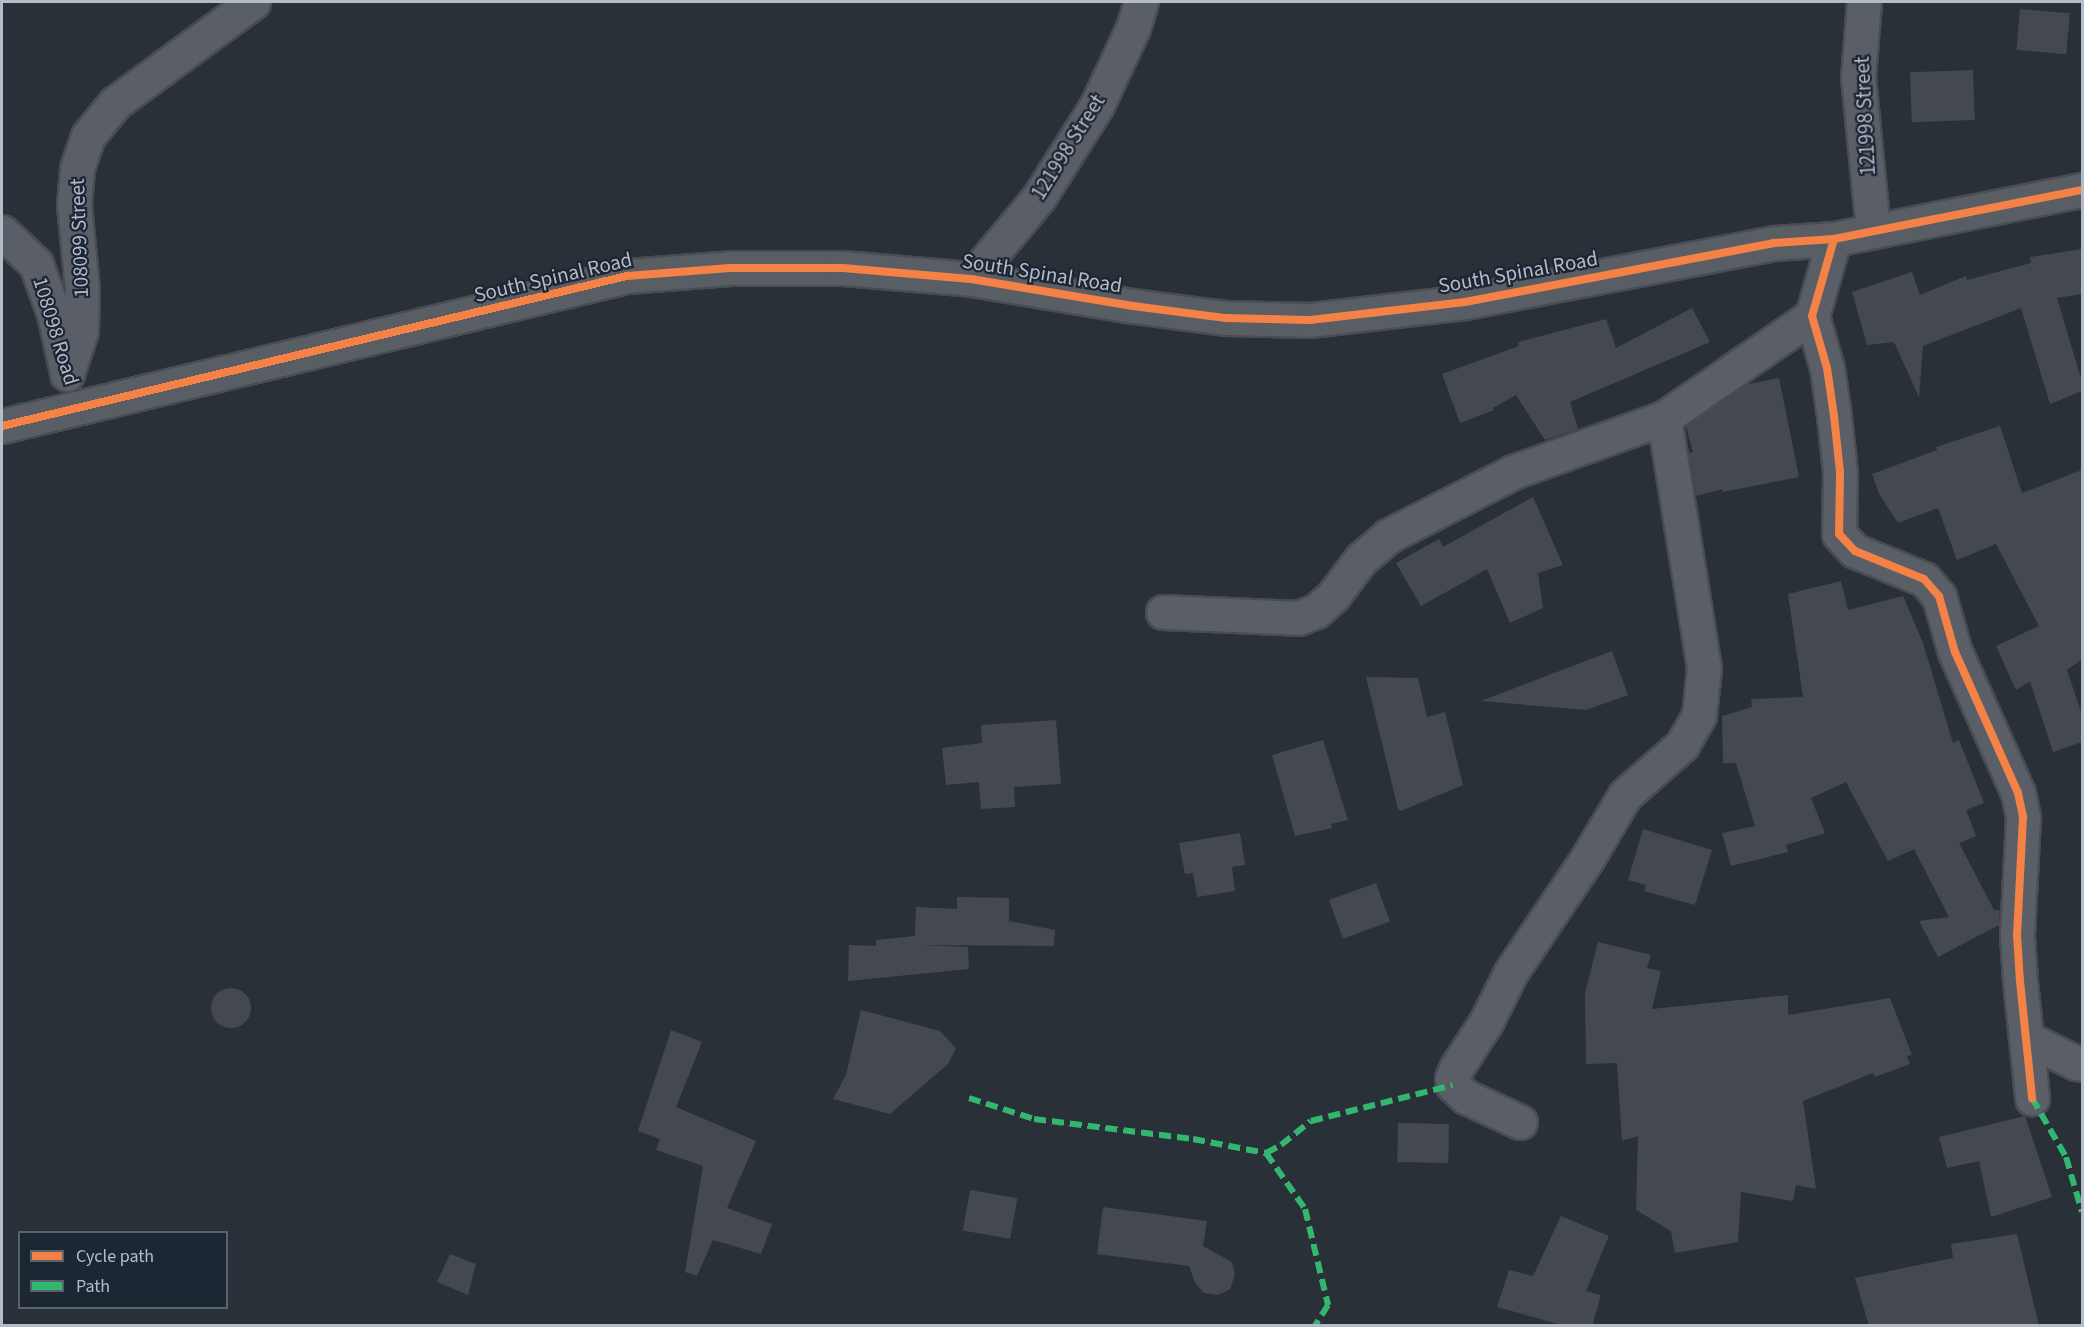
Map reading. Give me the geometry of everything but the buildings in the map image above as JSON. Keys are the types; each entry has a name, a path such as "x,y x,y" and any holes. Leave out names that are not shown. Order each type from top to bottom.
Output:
{"street":[{"name":"108099 Street","path":"67,374 81,331 82,289 74,204 77,168 88,136 116,103 253,2"},
{"name":"121998 Street","path":"971,279 1039,197 1096,107 1133,28 1141,2"},
{"name":"121998 Street","path":"1864,2 1858,77 1873,231"},
{"name":"South Spinal Road","path":"2,426 627,276 730,268 843,268 971,279 1133,306 1226,318 1310,320 1465,302 1774,243 1834,239 2082,190"},
{"name":"108098 Road","path":"2,232 36,264 54,314 67,374 80,409"},
{"path":"1834,239 1812,316 1827,368 1834,416 1840,472 1839,534 1855,551 1924,579 1939,596 1955,652 2018,793 2022,817 2018,936 2025,1038 2032,1098"},
{"path":"1163,612 1298,618 1316,610 1333,596 1361,559 1388,536 1513,472 1664,418 1812,316"},
{"path":"1520,1122 1466,1097 1453,1085 1452,1078 1456,1067 1486,1022 1511,972 1587,859 1624,795 1682,745 1699,716 1704,668 1664,418"},
{"path":"2025,1038 2076,1064 2082,1064"}],"marked path":[{"path":"1266,1153 1281,1145 1311,1121 1453,1085"},
{"path":"969,1098 1034,1119 1193,1139 1266,1153 1305,1209 1328,1305 1315,1326"},
{"path":"2032,1098 2066,1157 2082,1212"}],"cycle path":[{"path":"2,426 627,276 730,268 843,268 971,279 1133,306 1226,318 1310,320 1465,302 1774,243 1834,239 2082,190"},
{"path":"1834,239 1812,316 1827,368 1834,416 1840,472 1839,534 1855,551 1924,579 1939,596 1955,652 2018,793 2023,817 2017,935 2032,1098"}]}
